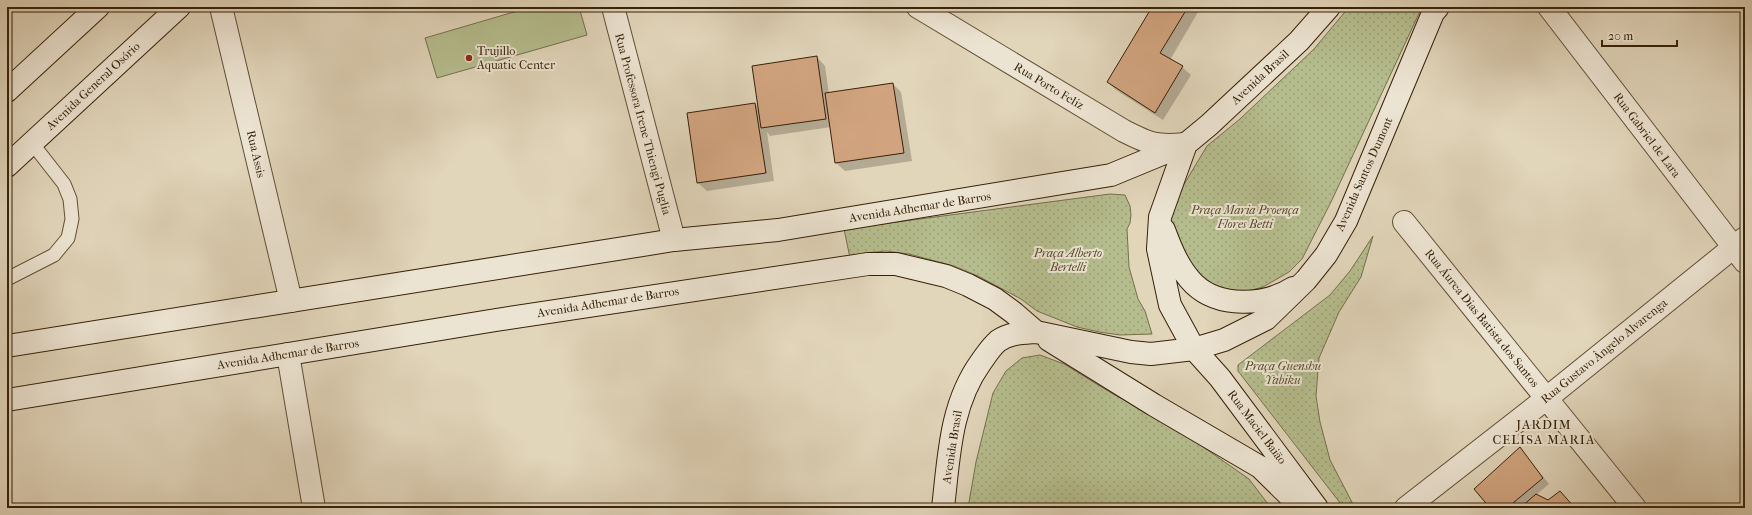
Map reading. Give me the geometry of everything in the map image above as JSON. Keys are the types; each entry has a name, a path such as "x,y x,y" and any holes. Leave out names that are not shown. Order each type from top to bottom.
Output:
{"main road":[{"path":"11,81 98,7"},
{"name":"Avenida General Osório","path":"7,166 179,7"},
{"name":"Rua Assis","path":"221,7 291,301"},
{"name":"Rua Professora Irene Thiengi Puglia","path":"613,7 674,240"},
{"name":"Rua Porto Feliz","path":"918,7 1124,131 1149,143 1164,146 1186,144"},
{"name":"Avenida Brasil","path":"1186,144 1209,125 1299,41 1329,7"},
{"name":"Avenida Santos Dumont","path":"1194,349 1224,340 1266,319 1306,280 1326,255 1346,221 1433,13 1438,7"},
{"name":"Rua Gabriel de Lara","path":"1549,7 1741,249"},
{"name":"Avenida Adhemar de Barros","path":"7,346 674,240 778,230 1111,175 1186,144"},
{"name":"Rua Maciel Baião","path":"1186,144 1160,217 1158,249 1170,305 1194,349 1220,378 1317,508"},
{"path":"1160,217 1172,252 1195,284 1207,292 1224,300 1245,302 1267,299 1287,292 1306,280"},
{"name":"Rua Áurea Dias Batista dos Santos","path":"1404,222 1635,508"},
{"name":"Rua Gustavo Ângelo Alvarenga","path":"1406,508 1741,249"},
{"name":"Avenida Adhemar de Barros","path":"7,400 489,321 868,264 896,264 946,276 968,285 995,299 1036,332 1131,352 1151,354 1194,349"},
{"path":"1036,332 1154,405 1260,467 1302,508"},
{"name":"Avenida Brasil","path":"943,508 951,436 959,403 973,373 988,352 999,341 1016,333 1036,332"},
{"path":"288,354 314,508"}],"lane":[{"path":"7,279 54,255 68,238 72,219 70,199 64,184 32,143"}],"green space":[{"name":"Trujillo Aquatic Center","path":"531,7 579,7 587,35 437,78 425,38"},
{"name":"Praça Maria Proença Flores Betti","path":"1349,7 1422,7 1331,202 1302,259 1289,272 1263,287 1241,293 1222,292 1197,276 1169,220 1174,201 1207,146 1240,119 1314,49"},
{"name":"Praça Alberto Bertelli","path":"1110,194 1125,195 1130,206 1130,223 1127,229 1129,267 1138,299 1145,311 1152,334 1120,335 1077,327 1037,311 1021,299 978,276 954,266 909,254 886,251 864,253 850,258 844,229"},
{"name":"Praça Guenshu Yabiku","path":"1373,236 1361,277 1339,312 1319,358 1316,396 1320,422 1330,460 1355,508 1344,508 1238,371 1238,365 1330,295 1350,271"},
{"path":"1040,355 1064,364 1113,394 1173,426 1249,479 1271,508 968,508 976,462 993,393 1006,371 1022,358"}],"building":[{"path":"1152,7 1188,7 1160,53 1183,66 1155,113 1107,82"},
{"path":"817,56 826,119 761,128 752,66"},
{"path":"893,83 904,153 835,163 825,93"},
{"path":"755,103 766,173 697,183 687,113"},
{"path":"1520,447 1543,478 1507,508 1490,508 1474,489"},
{"path":"1560,491 1575,508 1520,508 1536,494 1548,500"}],"place":[{"name":"Trujillo Aquatic Center","path":"469,58"}],"district":[{"name":"JARDIM CELISA MARIA","path":"1544,432"}]}
